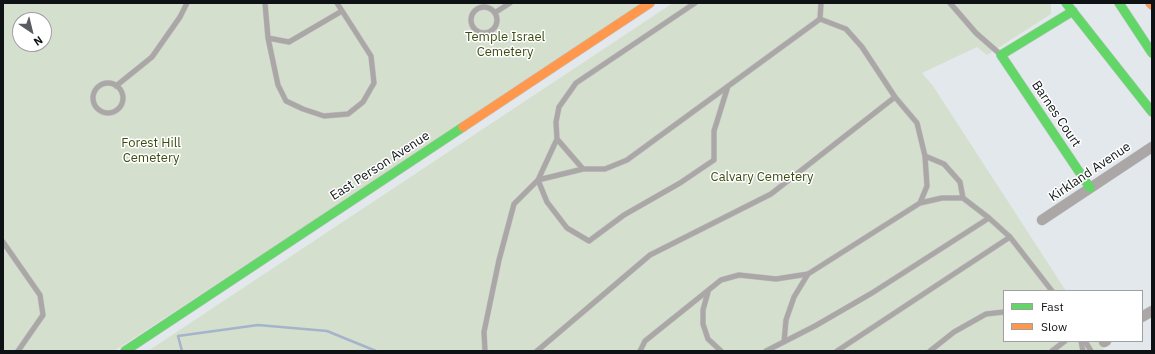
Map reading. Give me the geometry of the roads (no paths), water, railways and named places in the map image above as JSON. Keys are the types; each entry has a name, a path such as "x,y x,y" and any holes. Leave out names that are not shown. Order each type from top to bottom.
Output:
{"main road":[{"name":"East Person Avenue","path":"125,351 650,3"},
{"path":"1066,3 1152,112"},
{"path":"1119,3 1152,53"},
{"path":"1001,55 1073,11"},
{"name":"Barnes Court","path":"1001,55 1090,188"}],"street":[{"name":"Kirkland Avenue","path":"1042,220 1152,147"},
{"path":"1143,316 1152,311"}],"lane":[{"path":"116,86 152,57 180,17 187,3"},
{"path":"265,3 268,38 278,85 286,101 324,116 348,114 363,102 374,83 371,56 336,3"},
{"path":"496,12 510,3"},
{"path":"485,351 486,325 499,260 514,204 538,180 557,139 556,122 559,106 576,83 695,3"},
{"path":"538,180 583,169 605,169 627,160 820,19 822,3"},
{"path":"950,3 976,33 1001,55"},
{"path":"484,6 489,7 496,12 498,21 494,30 485,33 476,31 473,27 471,16 476,9 484,6"},
{"path":"268,38 289,42 342,11"},
{"path":"820,19 846,30 862,47 895,97 917,123 925,156 927,186 920,203"},
{"path":"106,84 116,86 122,96 119,108 110,113 98,111 92,99 96,89 106,84"},
{"path":"538,180 547,202 567,228 589,241 624,215 680,183 714,160 714,131 728,86"},
{"path":"537,351 650,255 771,194 895,97"},
{"path":"557,139 583,169"},
{"path":"925,156 944,164 960,182 963,198"},
{"path":"640,351 645,341 721,280 739,275 776,279 808,274 920,203 942,198 963,198 989,218 1010,237 1051,290"},
{"path":"766,351 872,293 989,218"},
{"path":"837,351 1010,237"},
{"path":"3,242 40,295 43,315 18,351"},
{"path":"784,342 786,320 794,297 808,274"},
{"path":"708,291 703,310 703,324 708,339 721,351"},
{"path":"930,351 954,332 986,314 1003,312"},
{"path":"1052,351 1064,342"},
{"path":"1086,342 1091,351"}],"waterway":[{"path":"182,351 178,336 258,325 327,331 376,351"}],"park label":[{"name":"Temple Israel Cemetery","path":"505,44"},
{"name":"Forest Hill Cemetery","path":"151,150"},
{"name":"Calvary Cemetery","path":"762,177"}]}
